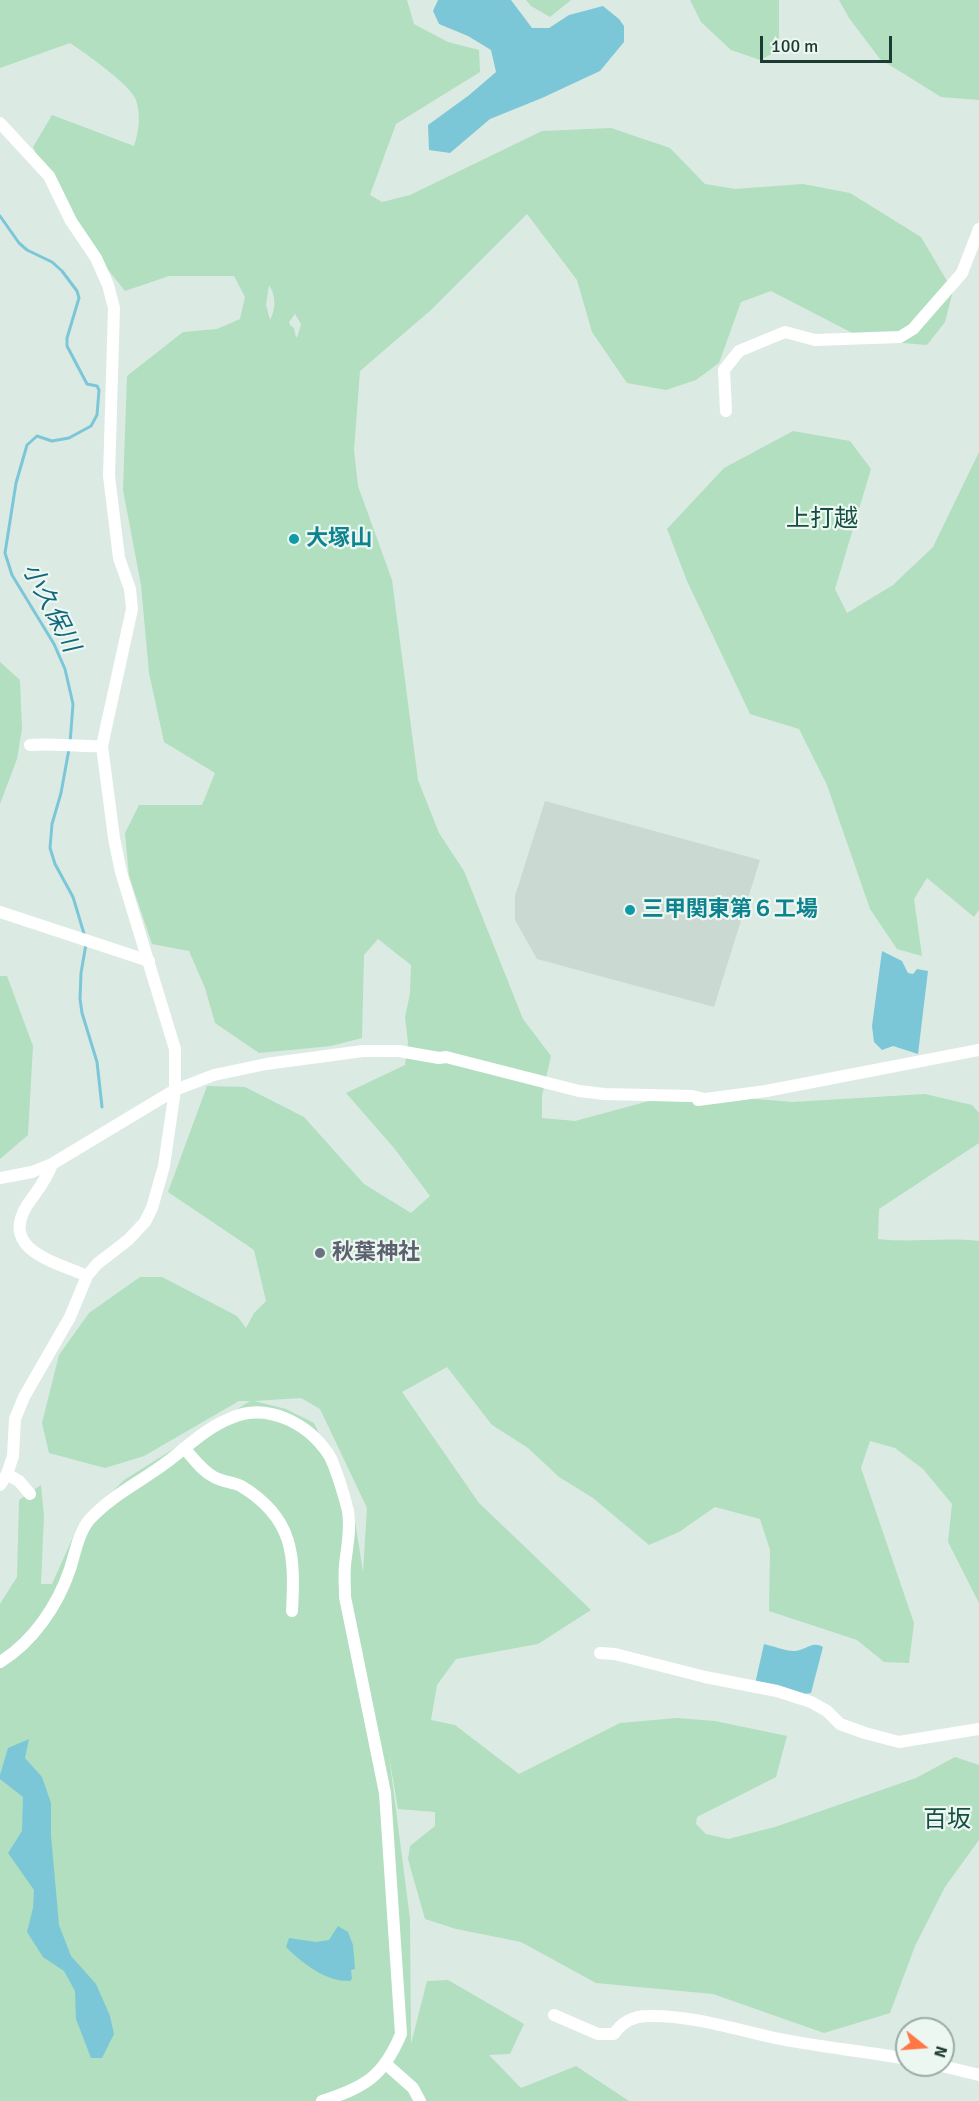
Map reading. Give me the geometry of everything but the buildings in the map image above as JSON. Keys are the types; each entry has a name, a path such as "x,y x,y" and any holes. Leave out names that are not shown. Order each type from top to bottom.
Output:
{"street":[{"path":"0,123 49,176 70,221 96,258 108,285 114,308 109,476 119,558 130,589 132,609 102,746 114,838 121,872 175,1049 175,1090 164,1166 152,1208 145,1222 128,1240 97,1264 87,1276 70,1317 24,1397 15,1419 13,1456 3,1480 19,1481 30,1494"},
{"path":"726,411 724,370 739,351 785,332 823,340 900,337 913,329 962,273 979,229"},
{"path":"30,744 102,746"},
{"path":"0,912 149,961"},
{"path":"0,1178 32,1172 52,1164 175,1090 214,1075 243,1068 363,1051 399,1051 439,1058 444,1062 549,1092 590,1099 671,1102 766,1091 979,1050"},
{"path":"52,1164 49,1173 17,1223 17,1232 33,1252 44,1260 87,1276"},
{"path":"0,1662 12,1654 32,1634 56,1602 89,1520 111,1500 167,1463 214,1426 233,1416 270,1413 303,1426 330,1456 348,1511 345,1597 385,1793 401,2034 386,2064 372,2079 357,2088 322,2101"},
{"path":"184,1448 206,1472 238,1485 269,1507 277,1517 287,1537 292,1555 292,1611"},
{"path":"600,1653 615,1654 705,1677 777,1691 827,1710 840,1724 899,1742 979,1729"},
{"path":"554,2015 598,2034 614,2034 629,2020 647,2016 667,2017 718,2024 777,2038 895,2057"},
{"path":"386,2064 413,2088 420,2101"},
{"path":"955,2069 979,2074"}],"shaded area":[{"path":"545,801 760,860 714,1007 537,959 515,920 515,896"}],"green space":[{"path":"0,0 407,0 414,24 448,42 479,50 480,72 396,124 370,195 382,202 410,195 542,131 611,128 670,148 705,184 735,189 803,184 850,193 921,237 953,291 945,322 927,345 866,340 771,291 741,302 719,363 696,380 666,390 627,383 592,332 577,280 527,214 431,310 360,371 354,450 358,486 392,580 418,780 439,833 464,871 523,1019 551,1056 542,1096 542,1118 575,1121 679,1093 793,1102 925,1094 972,1105 979,1113 979,1143 879,1209 878,1239 979,1241 979,1603 948,1542 952,1504 923,1469 895,1448 870,1441 861,1468 914,1623 909,1663 884,1662 857,1640 769,1611 770,1550 760,1519 715,1507 679,1532 649,1545 593,1498 559,1477 528,1448 492,1425 447,1367 402,1392 479,1503 591,1610 538,1644 456,1659 437,1685 431,1720 455,1725 519,1774 620,1723 677,1718 715,1721 787,1736 776,1777 697,1817 696,1824 706,1834 728,1839 775,1827 916,1778 955,1757 979,1765 979,1840 945,1887 915,1946 890,2013 824,2033 713,1994 596,1983 521,1942 456,1929 425,1919 408,1859 410,1846 435,1826 435,1812 398,1809 389,1756 410,1919 411,2044 427,1981 448,1980 524,2024 510,2054 489,2055 521,2088 576,2066 629,2101 0,2101 0,1604 17,1577 19,1500 41,1485 44,1516 41,1584 52,1584 78,1526 124,1480 250,1401 239,1401 144,1456 105,1468 49,1453 42,1423 59,1355 89,1313 140,1277 162,1277 237,1316 246,1328 254,1313 266,1301 254,1250 168,1192 207,1086 245,1087 304,1117 364,1184 411,1213 430,1196 394,1148 346,1093 405,1065 408,1042 405,1018 410,993 411,965 378,939 364,955 362,1038 331,1046 259,1053 215,1023 205,988 189,951 152,944 129,876 125,833 139,805 202,805 215,773 164,742 149,673 141,585 123,490 127,376 183,332 217,329 240,319 245,297 234,276 169,276 125,291 74,227 33,147 52,115 134,146 139,118 138,106 133,94 107,70 70,43 0,68","holes":["269,285 274,302 270,320 266,305","295,314 301,324 296,338 294,328 289,322","301,1398 320,1409 367,1508 363,1572 352,1502 314,1423 286,1409 254,1401"]},
{"path":"526,0 571,0 550,17 531,6"},
{"path":"690,0 779,0 779,50 760,60 731,50 701,22"},
{"path":"839,0 979,0 979,100 941,97 880,59 849,18"},
{"path":"793,431 850,441 871,469 835,589 847,613 893,585 933,547 979,452 979,910 974,917 927,878 914,899 922,956 897,949 870,909 827,785 799,729 750,714 687,581 667,529 724,468"},
{"path":"0,662 20,680 22,729 17,759 0,804"},
{"path":"0,976 7,976 33,1046 28,1135 0,1159"}],"water":[{"path":"438,0 511,0 532,28 549,28 569,15 603,6 624,26 624,42 600,71 490,119 450,153 429,150 428,125 496,72 491,50 468,36 439,24 433,11"},
{"path":"882,951 902,961 908,973 913,974 917,969 928,971 918,1054 893,1046 882,1050 874,1042 872,1026"},
{"path":"764,1644 794,1651 812,1645 823,1647 811,1693 804,1694 755,1684"},
{"path":"29,1739 25,1758 42,1777 51,1803 51,1835 59,1925 71,1956 96,1984 110,2016 114,2034 102,2058 91,2058 76,2019 75,1991 64,1971 43,1957 27,1932 33,1908 34,1890 8,1853 22,1831 23,1797 0,1779 0,1775 8,1748"},
{"path":"338,1926 348,1932 353,1945 355,1969 351,1970 352,1979 350,1981 323,1975 286,1947 289,1938 316,1942 329,1940"}],"waterway":[{"name":"小久保川","path":"0,216 19,243 27,250 52,262 77,291 79,298 67,338 67,346 87,384 97,386 99,390 97,415 91,426 69,438 52,441 37,436 27,445 16,483 5,553 12,575 54,644 65,669 73,704 70,743"},
{"name":"小久保川","path":"69,749 61,793 52,824 50,848 55,864 73,897 85,937"},
{"name":"小久保川","path":"86,944 81,973 80,999 97,1062 102,1107"}],"place":[{"name":"大塚山","path":"294,539"},
{"name":"三甲関東第６工場","path":"630,910"},
{"name":"秋葉神社","path":"320,1253"}],"district":[{"name":"上打越","path":"822,520"},
{"name":"百坂","path":"947,1821"}]}
